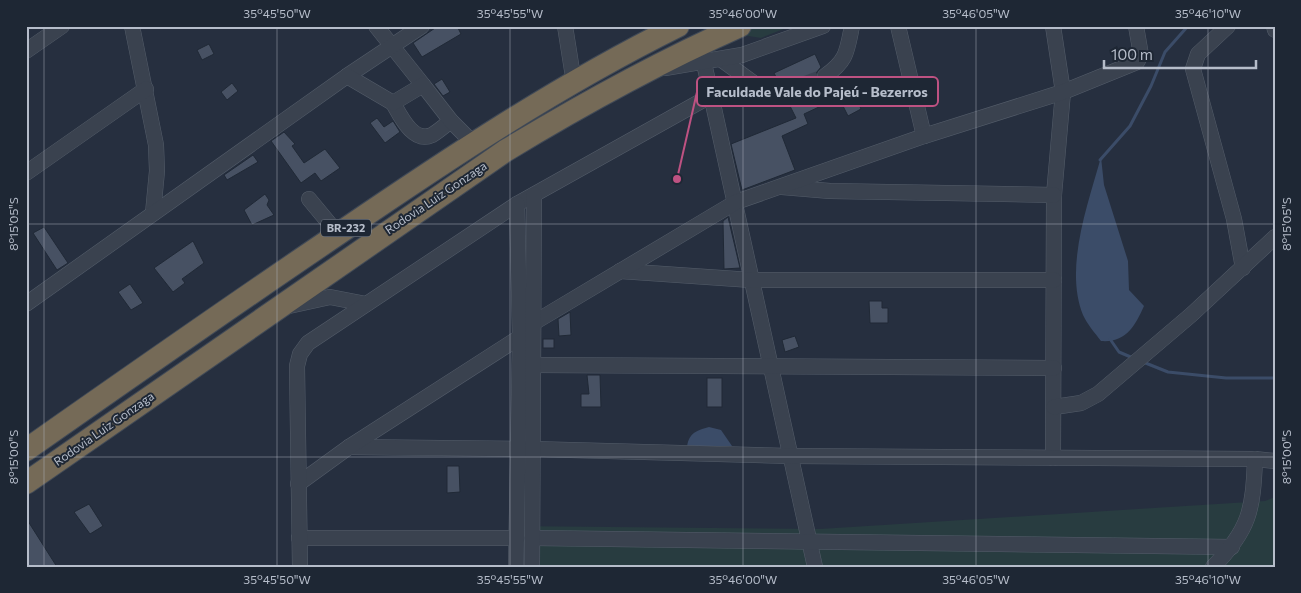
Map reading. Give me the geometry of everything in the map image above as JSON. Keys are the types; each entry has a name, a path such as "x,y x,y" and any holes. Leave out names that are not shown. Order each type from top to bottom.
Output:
{"highway":[{"name":"Rodovia Luiz Gonzaga","path":"26,450 473,143 574,83 678,26"},
{"name":"Rodovia Luiz Gonzaga","path":"26,483 505,151 573,110 649,70 702,54 740,26"}],"street":[{"path":"26,51 62,26"},
{"path":"132,26 156,145 157,171 153,213"},
{"path":"376,26 451,121 473,143"},
{"path":"26,304 347,76 422,26"},
{"path":"565,26 574,83"},
{"path":"722,60 823,26"},
{"path":"825,76 840,66 846,56 852,26"},
{"path":"898,26 924,136"},
{"path":"1053,26 1063,92 1054,196 1053,458"},
{"path":"298,484 349,447 520,337 535,322 736,202 924,136 1063,92 1137,62 1141,55 1136,26"},
{"path":"1228,26 1198,54 1193,69 1234,219 1242,268"},
{"path":"702,54 722,60 759,87 784,92"},
{"path":"702,54 815,567"},
{"path":"347,76 393,103 406,125 420,135 431,135 451,121"},
{"path":"393,103 423,85"},
{"path":"26,173 146,89"},
{"path":"300,567 297,366 300,354 308,343 516,204 712,94"},
{"path":"778,187 830,192 1054,196"},
{"path":"532,567 535,322 534,195"},
{"path":"309,199 338,234"},
{"path":"516,204 520,337 516,567"},
{"path":"1054,407 1081,402 1098,394 1275,238"},
{"path":"620,271 751,280 1054,280"},
{"path":"277,309 330,297 366,304"},
{"path":"534,365 1054,368"},
{"path":"349,447 533,449 790,456 1256,459 1275,462"},
{"path":"1213,567 1232,547 1246,522 1254,500 1256,459"},
{"path":"299,538 517,538"},
{"path":"533,538 1232,547"}],"green space":[{"path":"748,26 791,26 761,38 730,33"},
{"path":"1275,497 1275,567 509,567 509,526 820,529 1265,501"}],"water":[{"path":"1101,157 1104,185 1128,261 1129,290 1144,306 1128,332 1110,341 1101,341 1083,315 1078,297 1076,277 1080,236"},
{"path":"709,427 721,430 732,446 687,446 694,433"}],"building":[{"path":"438,26 457,26 461,34 422,57 413,43"},
{"path":"209,44 214,54 202,60 197,50"},
{"path":"815,54 821,67 816,73 817,81 822,85 829,84 836,99 804,114 808,124 782,136 795,170 742,190 731,144 796,118 787,100 792,94 792,89 789,85 778,81 774,73"},
{"path":"442,79 450,92 443,96 434,84"},
{"path":"232,83 238,91 227,100 221,92"},
{"path":"854,94 861,109 848,116 840,100"},
{"path":"377,118 384,127 393,121 400,132 385,143 370,123"},
{"path":"284,132 295,144 292,146 304,163 325,149 340,168 321,181 315,173 301,183 271,141"},
{"path":"253,155 258,162 227,180 224,175"},
{"path":"265,194 269,200 267,205 274,215 252,225 244,210"},
{"path":"728,217 740,268 724,269 723,221"},
{"path":"44,227 68,263 57,270 33,233"},
{"path":"193,241 204,263 182,279 185,283 173,292 154,268"},
{"path":"130,284 143,303 131,310 118,292"},
{"path":"869,301 882,301 882,308 888,308 888,323 870,323"},
{"path":"570,312 571,335 559,336 558,319"},
{"path":"795,336 799,347 785,352 782,340"},
{"path":"543,339 554,339 554,348 543,348"},
{"path":"587,375 600,375 601,407 581,407 581,394 589,394"},
{"path":"707,378 722,378 722,407 707,407"},
{"path":"447,466 459,466 460,492 447,493"},
{"path":"89,504 103,526 90,534 74,512"},
{"path":"26,518 57,567 26,567"}],"waterway":[{"path":"1100,160 1130,126 1151,86 1165,52 1188,26"},
{"path":"1110,339 1119,352 1133,358"},
{"path":"1143,362 1168,372 1226,378 1275,378"}],"tunnel":[{"path":"783,92 825,76"}],"place":[{"name":"Faculdade Vale do Pajeú - Bezerros","path":"677,179"}]}
